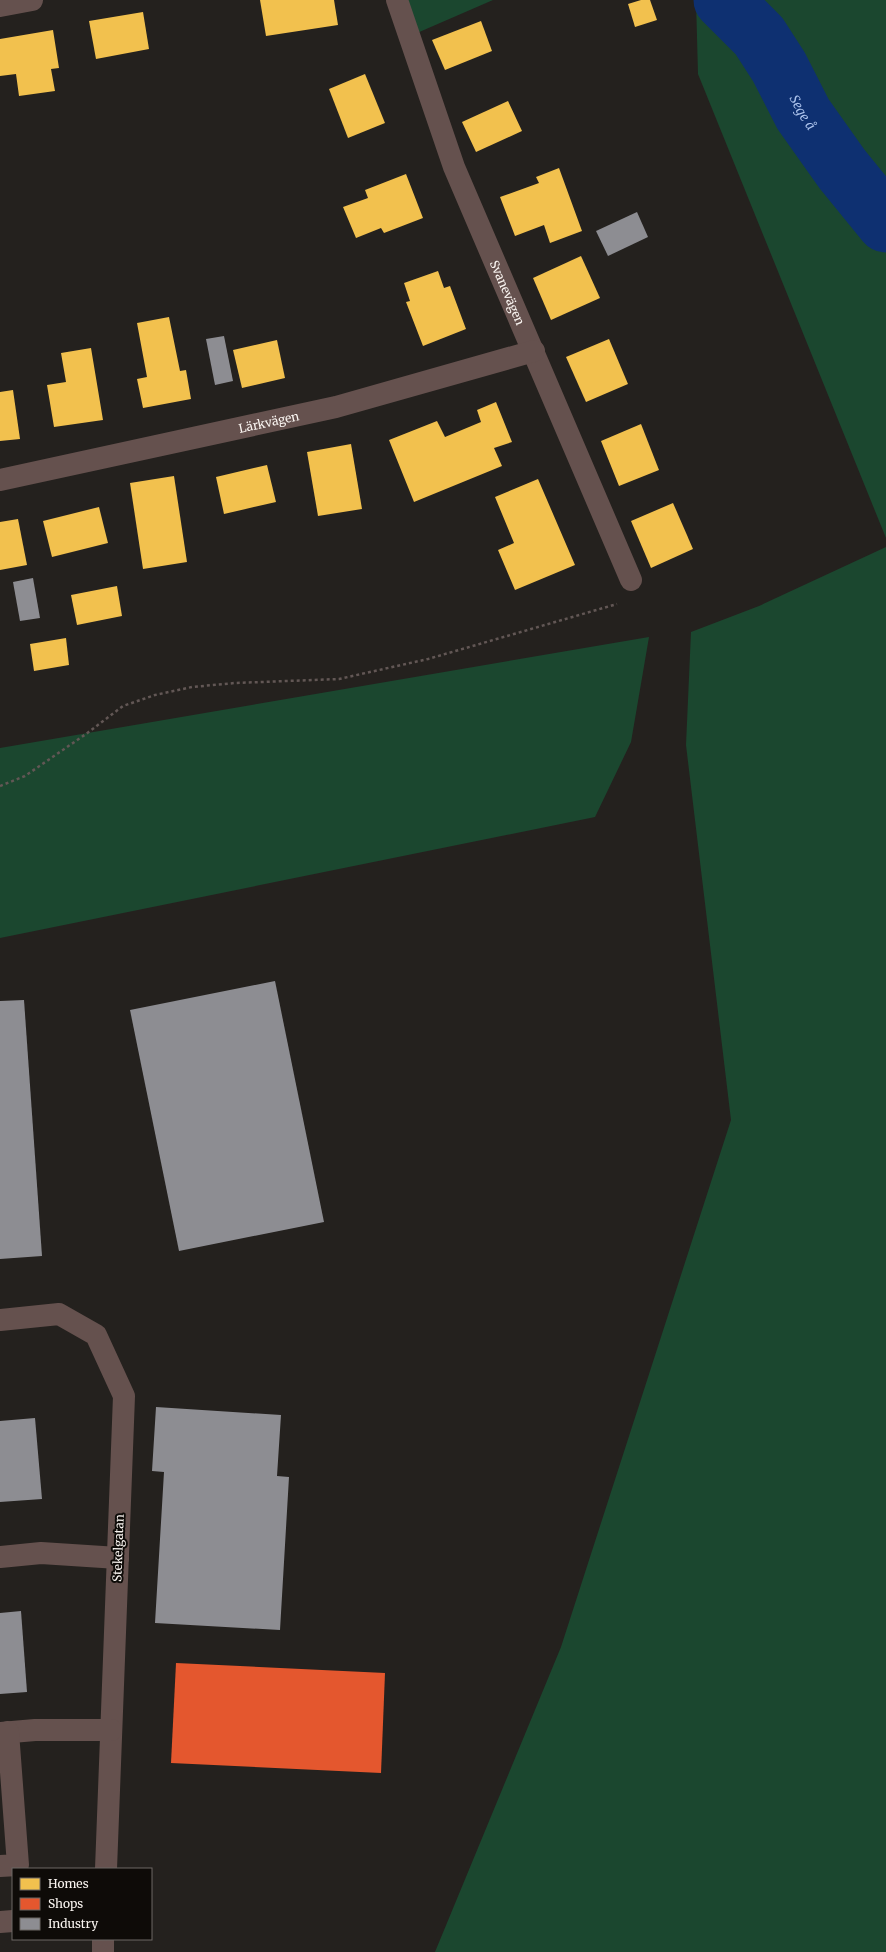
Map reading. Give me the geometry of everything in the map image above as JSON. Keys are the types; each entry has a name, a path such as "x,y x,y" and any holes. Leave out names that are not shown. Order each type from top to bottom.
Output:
{"street":[{"path":"0,6 32,0"},
{"name":"Svanevägen","path":"397,0 454,167 631,580"},
{"name":"Lärkvägen","path":"0,480 336,407 534,351"},
{"name":"Stekelgatan","path":"0,1320 59,1314 96,1335 124,1396 106,1868"},
{"path":"0,1557 41,1553 118,1558"},
{"path":"0,1866 18,1865 4,1733 35,1730 111,1730"},
{"path":"0,1922 12,1921"},
{"path":"103,1940 103,1952"}],"path":[{"path":"0,786 25,776 86,734 123,706 155,695 192,687 235,683 339,679 428,659 597,611 629,600 631,580"}],"green space":[{"path":"408,0 493,0 417,33"},
{"path":"696,0 886,0 886,538 698,74"},
{"path":"886,547 886,1952 435,1952 561,1647 731,1120 686,745 691,632 759,606"},
{"path":"649,637 631,742 595,817 0,938 0,748"}],"building: Homes":[{"path":"260,0 334,0 338,25 266,36"},
{"path":"641,0 650,0 657,20 635,27 628,4"},
{"path":"143,12 149,49 96,59 89,21"},
{"path":"481,21 492,51 445,70 432,40"},
{"path":"53,30 59,68 51,69 55,91 19,96 16,74 0,76 0,39"},
{"path":"365,74 385,123 348,138 329,89"},
{"path":"508,101 522,131 476,152 462,122"},
{"path":"559,168 582,231 550,243 544,225 515,236 500,197 539,183 536,177"},
{"path":"406,174 423,218 384,233 381,228 356,238 343,207 368,198 365,190"},
{"path":"581,256 600,298 551,320 533,278"},
{"path":"438,271 444,288 450,286 466,329 423,346 406,302 410,301 404,283"},
{"path":"169,317 180,371 186,370 191,399 143,408 137,379 147,377 137,323"},
{"path":"609,339 628,384 586,402 566,357"},
{"path":"277,340 285,378 242,388 233,350"},
{"path":"91,348 103,420 54,427 47,385 66,382 61,353"},
{"path":"13,390 20,439 0,441 0,392"},
{"path":"496,402 512,442 494,448 502,466 414,502 389,440 437,421 445,437 481,422 477,410"},
{"path":"641,424 659,470 619,486 601,441"},
{"path":"351,444 362,509 318,516 307,452"},
{"path":"267,465 276,502 224,514 216,477"},
{"path":"174,476 187,562 143,569 130,483"},
{"path":"538,479 575,565 515,590 498,550 514,543 495,497"},
{"path":"673,503 693,549 651,568 631,521"},
{"path":"99,507 108,543 52,557 43,521"},
{"path":"18,519 27,565 0,570 0,522"},
{"path":"117,586 122,616 77,625 71,595"},
{"path":"66,638 69,665 34,671 30,644"}],"building: Shops":[{"path":"176,1663 385,1673 381,1773 171,1763"}],"building: Industry":[{"path":"637,212 648,237 608,256 596,231"},
{"path":"224,336 233,381 215,385 206,339"},
{"path":"33,578 40,618 20,621 13,582"},
{"path":"275,981 324,1222 179,1251 130,1010"},
{"path":"24,1000 42,1256 0,1259 0,1001"},
{"path":"156,1407 281,1415 277,1476 289,1477 280,1630 155,1623 164,1472 152,1471"},
{"path":"35,1418 42,1499 0,1502 0,1421"},
{"path":"21,1611 27,1692 0,1694 0,1613"}],"waterway":[{"name":"Sege å","path":"723,0 759,36 779,67 803,114 842,169 886,223"}]}
